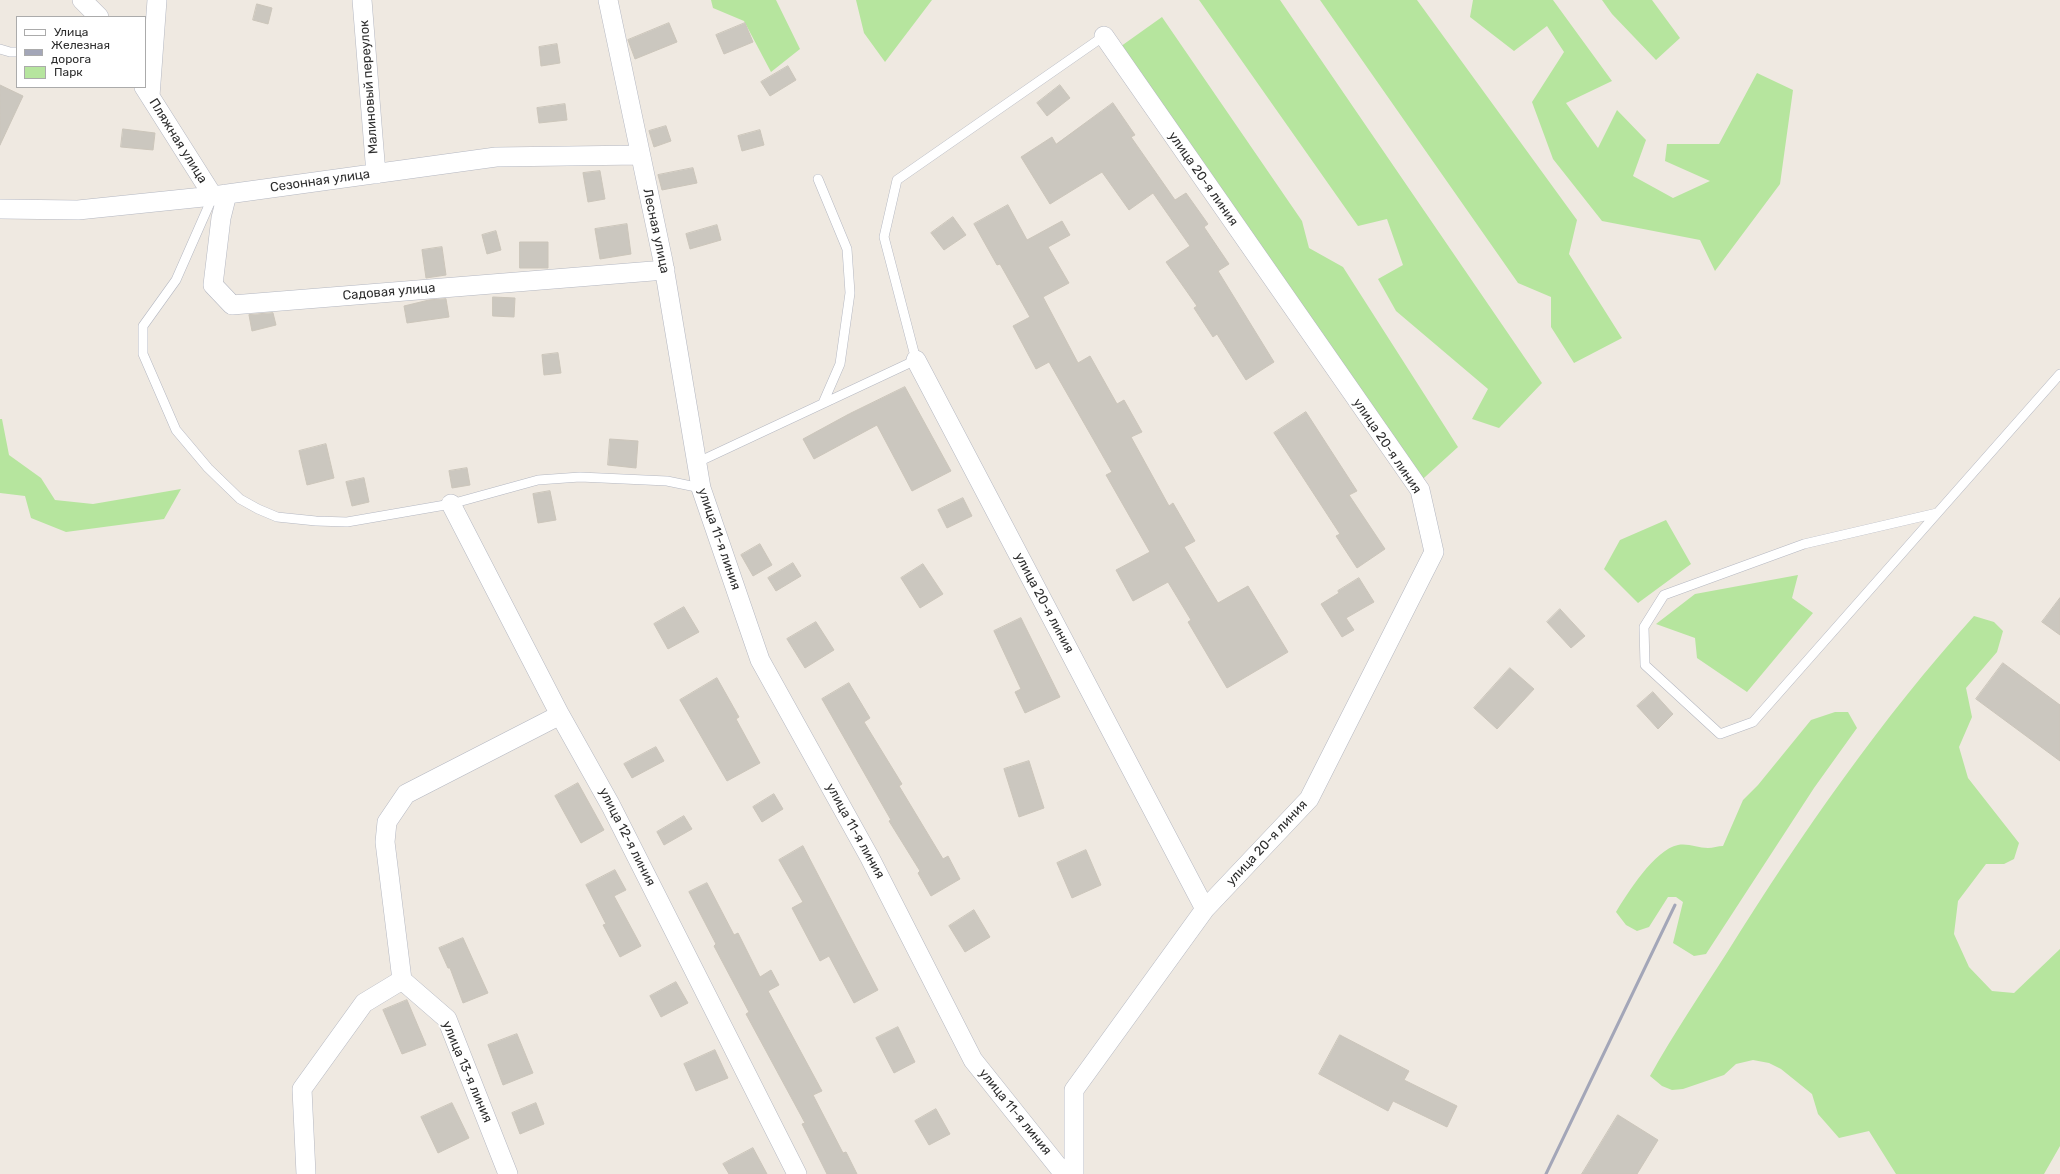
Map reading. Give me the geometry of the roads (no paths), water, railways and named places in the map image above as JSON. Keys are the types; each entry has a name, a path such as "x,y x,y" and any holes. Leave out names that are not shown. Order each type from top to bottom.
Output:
{"street":[{"path":"82,0 98,16"},
{"path":"147,91 157,0"},
{"name":"Малиновый переулок","path":"362,0 376,174"},
{"name":"Лесная улица","path":"608,0 664,270 696,463"},
{"name":"улица 20-я линия","path":"1074,1174 1074,1090 1205,909 1309,799 1434,552 1420,490 1104,36"},
{"name":"Пляжная улица","path":"147,91 220,195"},
{"name":"Сезонная улица","path":"0,209 78,210 220,195 496,157 640,155"},
{"name":"Садовая улица","path":"220,195 221,218 213,285 232,305 664,270"},
{"name":"улица 20-я линия","path":"916,360 1205,909"},
{"name":"улица 11-я линия","path":"696,463 701,488 760,660 870,858 973,1060 1064,1174"},
{"name":"улица 12-я линия","path":"450,504 560,715 612,806 797,1174"},
{"path":"306,1174 302,1089 364,1003 402,980 385,842 387,822 406,794 560,715"},
{"name":"улица 13-я линия","path":"402,980 447,1019 508,1174"}],"lane":[{"path":"696,463 916,360 884,237 897,180 1104,36"},
{"path":"0,48 10,52 16,52"},
{"path":"818,179 847,249 850,293 840,364 823,403"},
{"path":"220,195 176,280 143,326 143,354 176,430 208,468 240,499 277,517 316,521 347,522 450,504 538,480 580,477 667,481 701,488"},
{"path":"1937,514 1804,544 1664,595 1644,627 1645,665 1720,734 1753,722 1937,514 2060,374"}],"railway":[{"path":"1546,1174 1675,905"}]}
